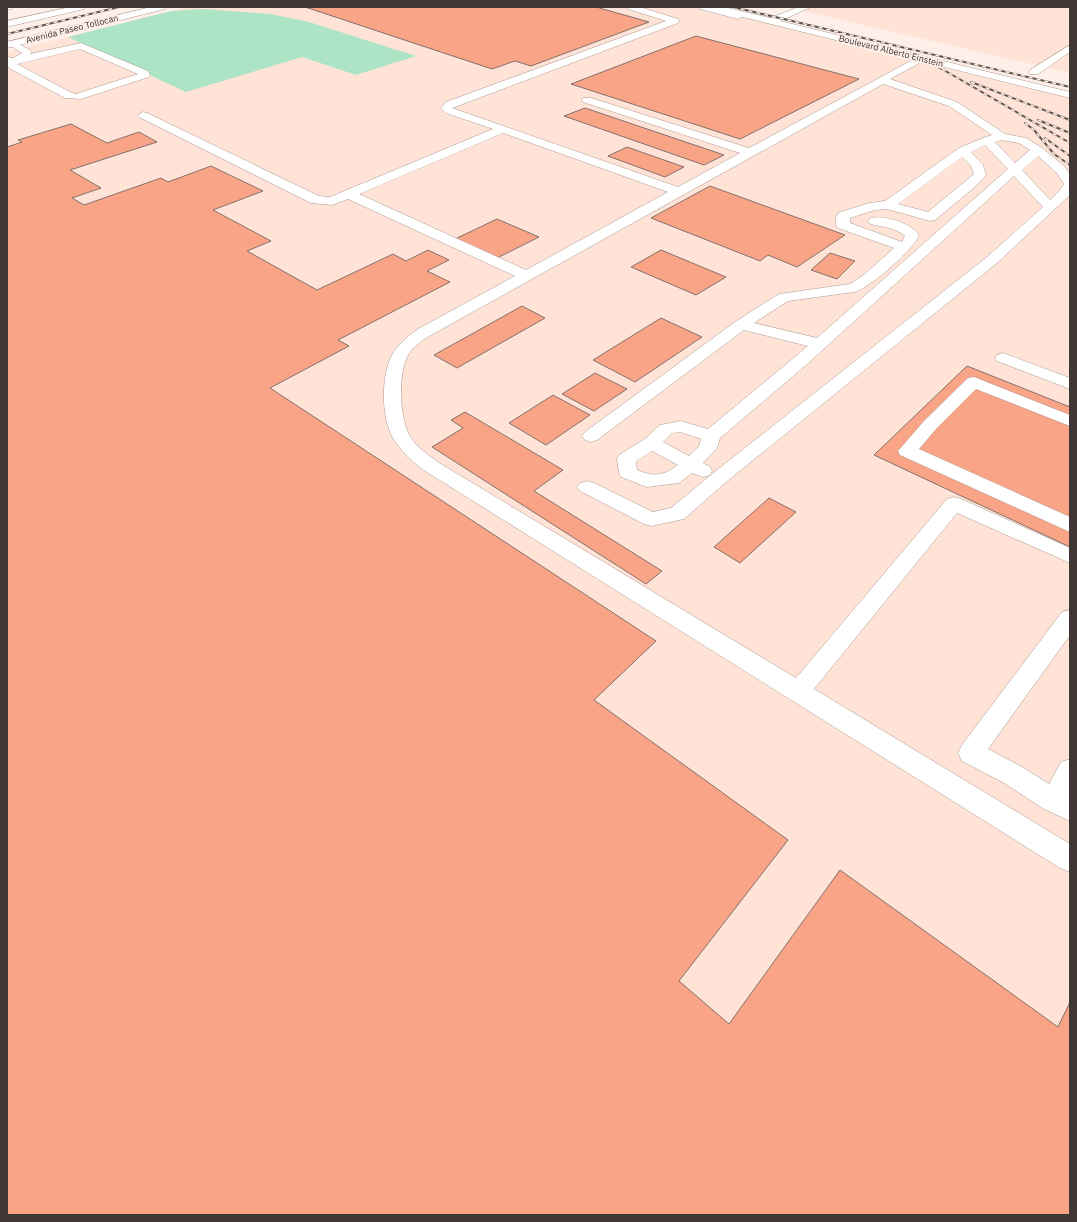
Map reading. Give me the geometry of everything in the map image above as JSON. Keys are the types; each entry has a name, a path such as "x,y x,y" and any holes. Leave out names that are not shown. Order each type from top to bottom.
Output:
{"main road":[{"path":"7,24 81,7"},
{"name":"Avenida Paseo Tollocan","path":"138,13 154,7"},
{"name":"Avenida Paseo Tollocan","path":"10,44 162,7"},
{"path":"631,7 675,21 450,104 446,108 679,192"},
{"path":"703,7 755,20 772,21 807,7"},
{"name":"Boulevard Alberto Einstein","path":"713,7 1070,95"},
{"path":"778,10 807,17"},
{"path":"10,44 27,52 23,57 10,60"},
{"path":"81,46 137,70 145,75 77,97 71,97 15,68 10,60 81,46"},
{"path":"1048,75 1030,71 1070,48"},
{"path":"920,59 429,330 410,343 402,352 397,364 393,385 394,412 400,436 409,449 429,465 1070,859"},
{"path":"882,80 953,104 1002,137"},
{"path":"587,100 752,152"},
{"path":"144,115 316,200 332,200 348,194 503,129"},
{"path":"587,488 651,519 678,514 719,478 992,260 1064,194 1070,184 1061,170 1038,150 1022,140 1002,137 987,140 963,151 888,205"},
{"path":"987,140 1050,207"},
{"path":"710,436 681,426 666,429 651,443 626,459 628,473 647,481 672,479 691,465 708,448 710,436 820,344 1038,150"},
{"path":"930,217 980,175 976,165 963,151"},
{"path":"1045,169 1061,170"},
{"path":"1014,170 1030,170"},
{"path":"348,194 526,276"},
{"path":"904,247 843,225 843,216 874,206 888,205 953,225"},
{"path":"591,436 741,326 784,297 854,288 870,277 910,241 912,235 910,232 902,228 875,221 868,217 853,214"},
{"path":"860,232 875,228 878,225 875,221"},
{"path":"741,326 820,344"},
{"path":"1003,358 1070,384"},
{"path":"1070,422 974,382 907,450 1070,525"},
{"path":"651,443 691,465 719,478"},
{"path":"798,692 954,504 1070,556"},
{"path":"1070,618 971,753 1013,775 1061,805 1070,770"}],"shaded area":[{"path":"188,7 697,7 1070,98 1070,1215 7,1215 7,52"},
{"path":"786,7 1070,7 1070,73"}],"green space":[{"path":"205,9 270,14 309,22 416,56 356,75 302,57 186,92 68,37 171,11"}],"building":[{"path":"305,7 596,7 649,22 531,66 515,61 492,69"},
{"path":"696,36 859,79 740,139 571,84"},
{"path":"585,108 724,155 704,165 564,116"},
{"path":"71,124 107,143 139,132 157,142 70,170 101,188 72,198 84,205 161,178 168,182 211,166 263,191 213,210 271,241 247,251 317,290 393,254 406,261 428,250 449,260 427,271 450,282 338,340 349,346 270,388 656,641 594,700 788,840 679,981 729,1024 840,870 1058,1027 1070,1002 1070,1215 7,1215 7,147 22,142 18,140"},
{"path":"627,147 684,167 665,177 608,156"},
{"path":"710,186 845,235 797,267 768,255 760,261 651,218"},
{"path":"497,219 539,237 497,258 455,239"},
{"path":"661,250 726,277 696,295 631,267"},
{"path":"830,253 855,261 837,279 811,270"},
{"path":"522,306 545,318 457,368 434,355"},
{"path":"661,318 702,337 635,382 593,360"},
{"path":"967,366 1070,407 1070,547 874,455"},
{"path":"595,373 627,389 594,411 562,394"},
{"path":"553,395 590,415 546,445 509,423"},
{"path":"465,412 563,470 534,491 662,571 646,584 432,447 463,428 451,420"},
{"path":"769,498 796,512 740,563 714,547"}],"railway":[{"path":"7,34 119,7"},
{"path":"733,7 1070,87"},
{"path":"906,52 942,69 1070,143"},
{"path":"971,82 1070,120"},
{"path":"1038,120 1070,133"},
{"path":"1025,123 1034,130 1054,154 1070,165"},
{"path":"1045,138 1070,156"}]}
